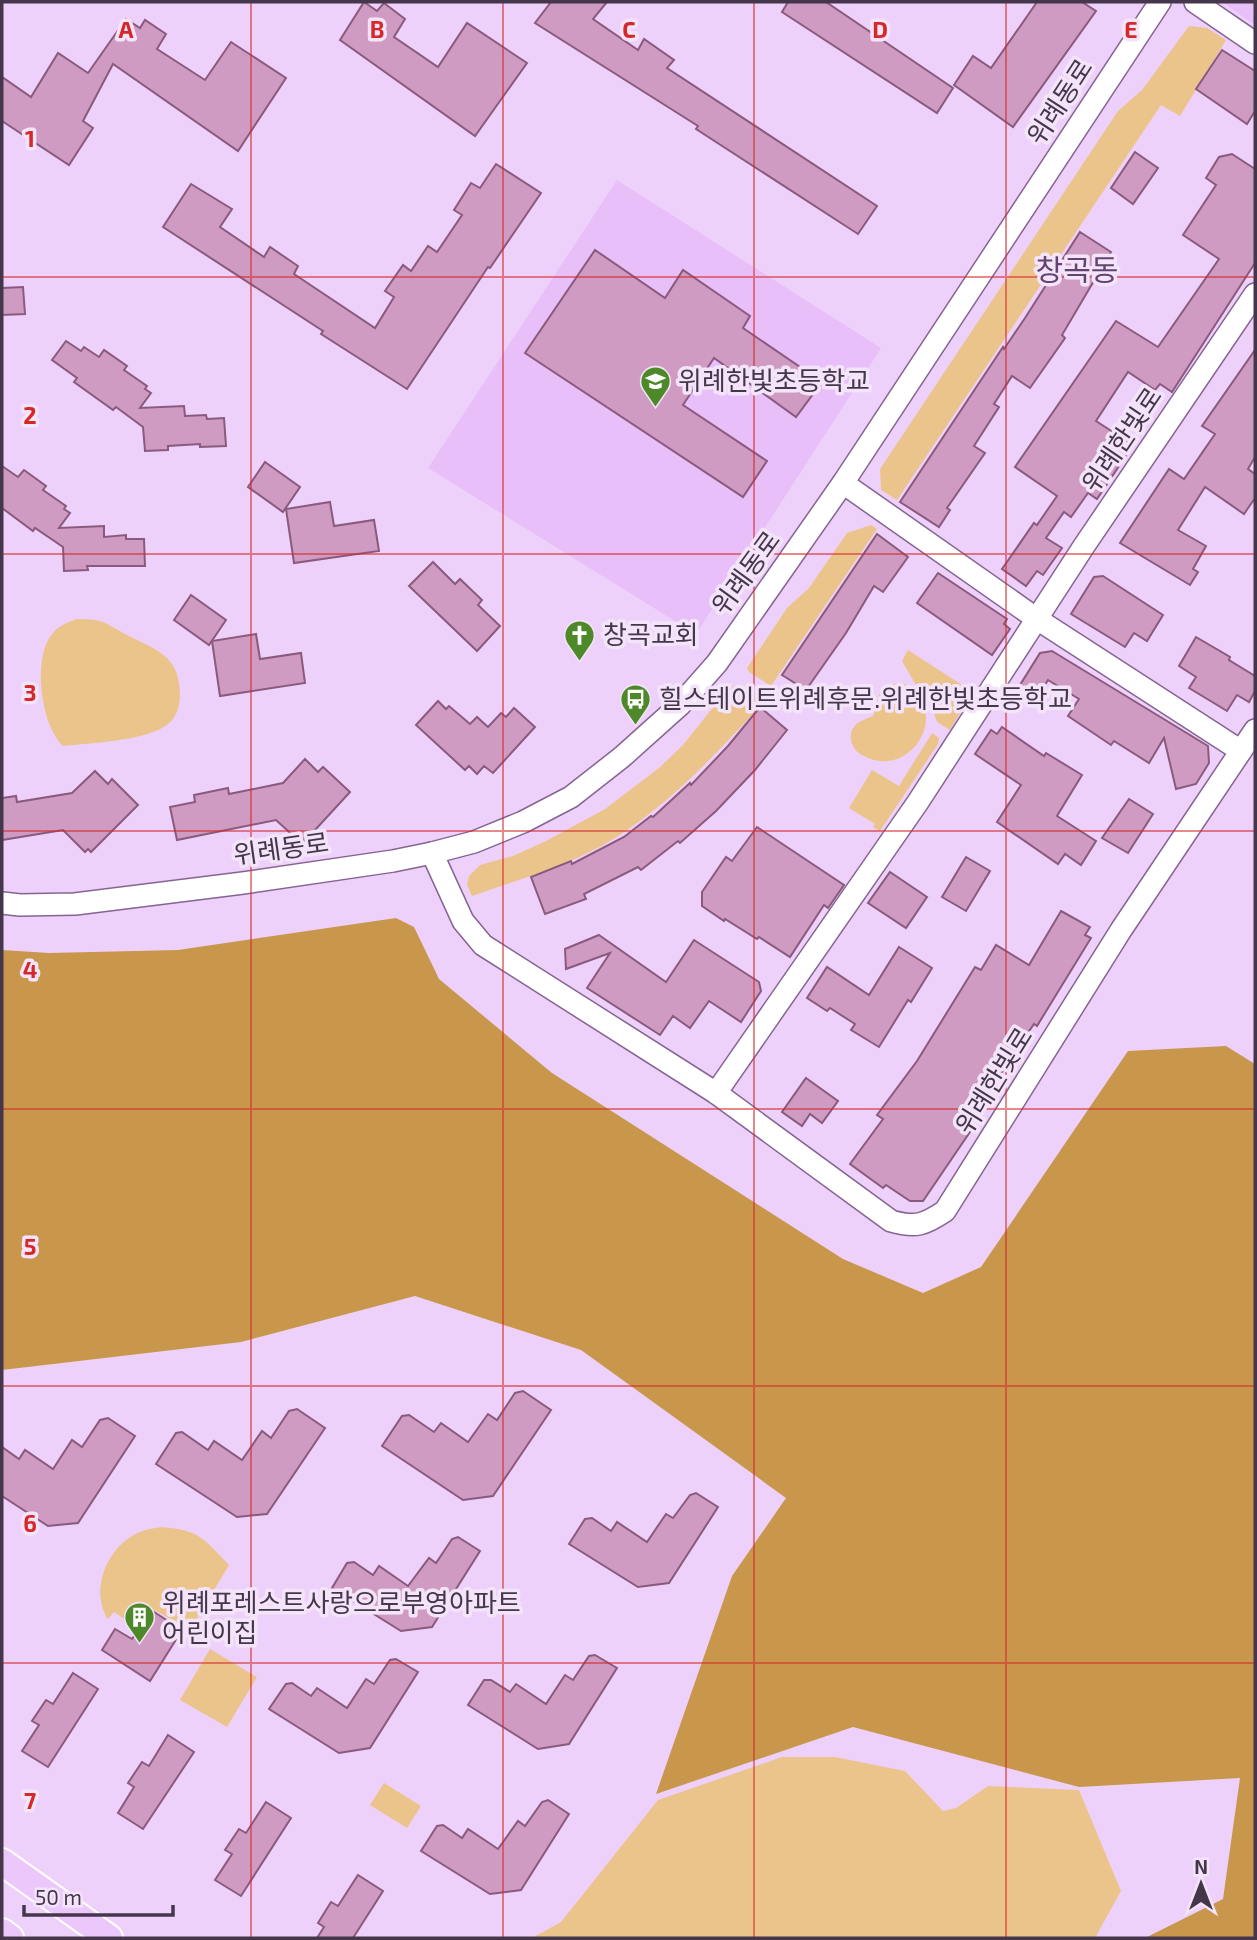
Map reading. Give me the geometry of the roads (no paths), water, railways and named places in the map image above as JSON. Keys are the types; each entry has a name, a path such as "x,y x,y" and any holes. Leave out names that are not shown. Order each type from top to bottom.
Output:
{"main road":[{"path":"2,1862 109,1938"},
{"path":"2,1932 10,1938"}],"street":[{"name":"위례동로","path":"2,903 75,904 393,861 474,842 523,822 571,796 652,731 680,705 717,663 843,483 1160,2"},
{"path":"1195,2 1255,43"},
{"name":"위례한빛로","path":"716,1094 918,802 1083,546 1255,294"},
{"path":"843,483 1037,619 1241,751"},
{"name":"위례한빛로","path":"432,853 463,921 483,945 716,1094 891,1222 909,1226 926,1223 945,1211 1121,930 1255,730"}],"place":[{"name":"위례한빛초등학교","path":"655,408"},
{"name":"창곡교회","path":"580,662"},
{"name":"힐스테이트위례후문.위례한빛초등학교","path":"636,726"},
{"name":"위례포레스트사랑으로부영아파트 어린이집","path":"139,1645"}],"district":[{"name":"창곡동","path":"1077,271"}]}
